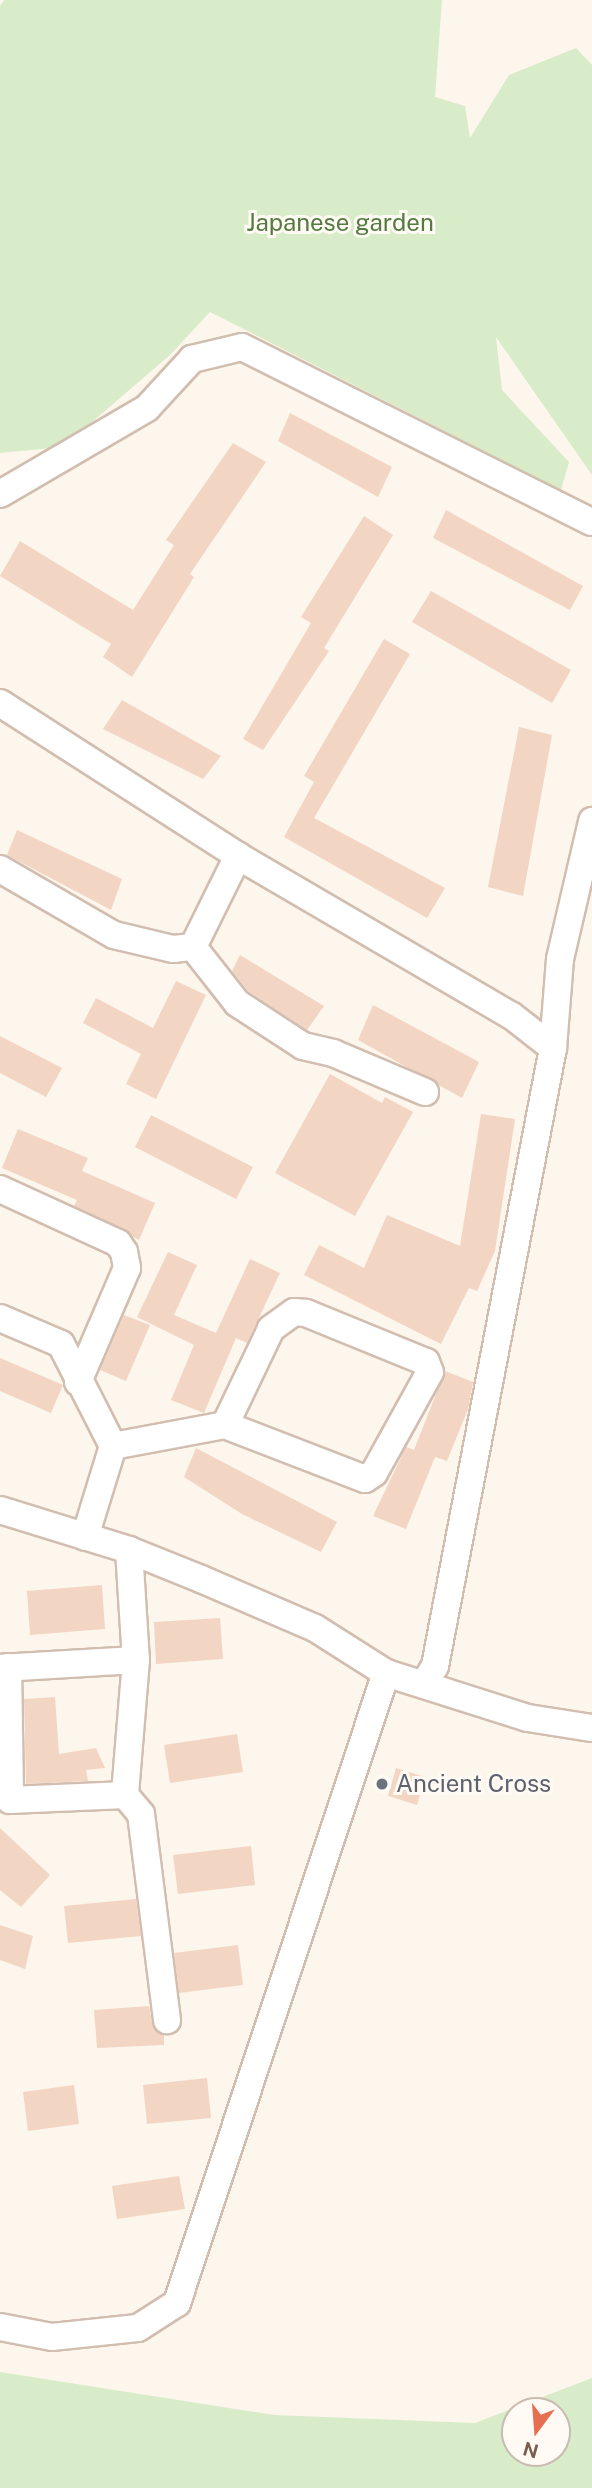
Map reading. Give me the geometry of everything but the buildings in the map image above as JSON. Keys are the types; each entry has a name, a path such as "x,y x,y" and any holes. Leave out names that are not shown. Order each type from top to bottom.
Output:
{"street":[{"path":"0,494 147,408 192,359 242,346 592,522"},
{"path":"0,703 238,856 512,1016 553,1048"},
{"path":"425,1683 435,1666 553,1048 560,959 592,821"},
{"path":"193,947 238,856"},
{"path":"0,869 114,935 173,949 193,947"},
{"path":"193,947 237,1003 303,1046 332,1053 425,1092"},
{"path":"0,1189 118,1243 124,1252 127,1268 78,1382"},
{"path":"113,1446 225,1425 365,1479 374,1473 430,1372 426,1362 306,1312 294,1312 271,1329 225,1425"},
{"path":"0,1318 61,1344 78,1382 113,1446 85,1536"},
{"path":"0,1510 129,1550 315,1628 386,1673 425,1683 528,1718 592,1728"},
{"path":"129,1550 136,1660 125,1795 141,1814 167,2020"},
{"path":"125,1795 10,1800 4,1667 136,1660"},
{"path":"0,2327 52,2337 138,2328 177,2303 386,1673"}],"green space":[{"name":"Japanese garden","path":"4,0 442,0 435,97 465,106 470,138 509,75 576,48 592,65 592,475 496,337 502,390 569,462 561,490 210,312 170,355 63,447 0,453 0,6"},
{"path":"0,2372 274,2415 475,2423 501,2413 501,2467 571,2467 571,2397 543,2397 592,2378 592,2488 0,2488"}],"place":[{"name":"Ancient Cross","path":"382,1784"}]}
